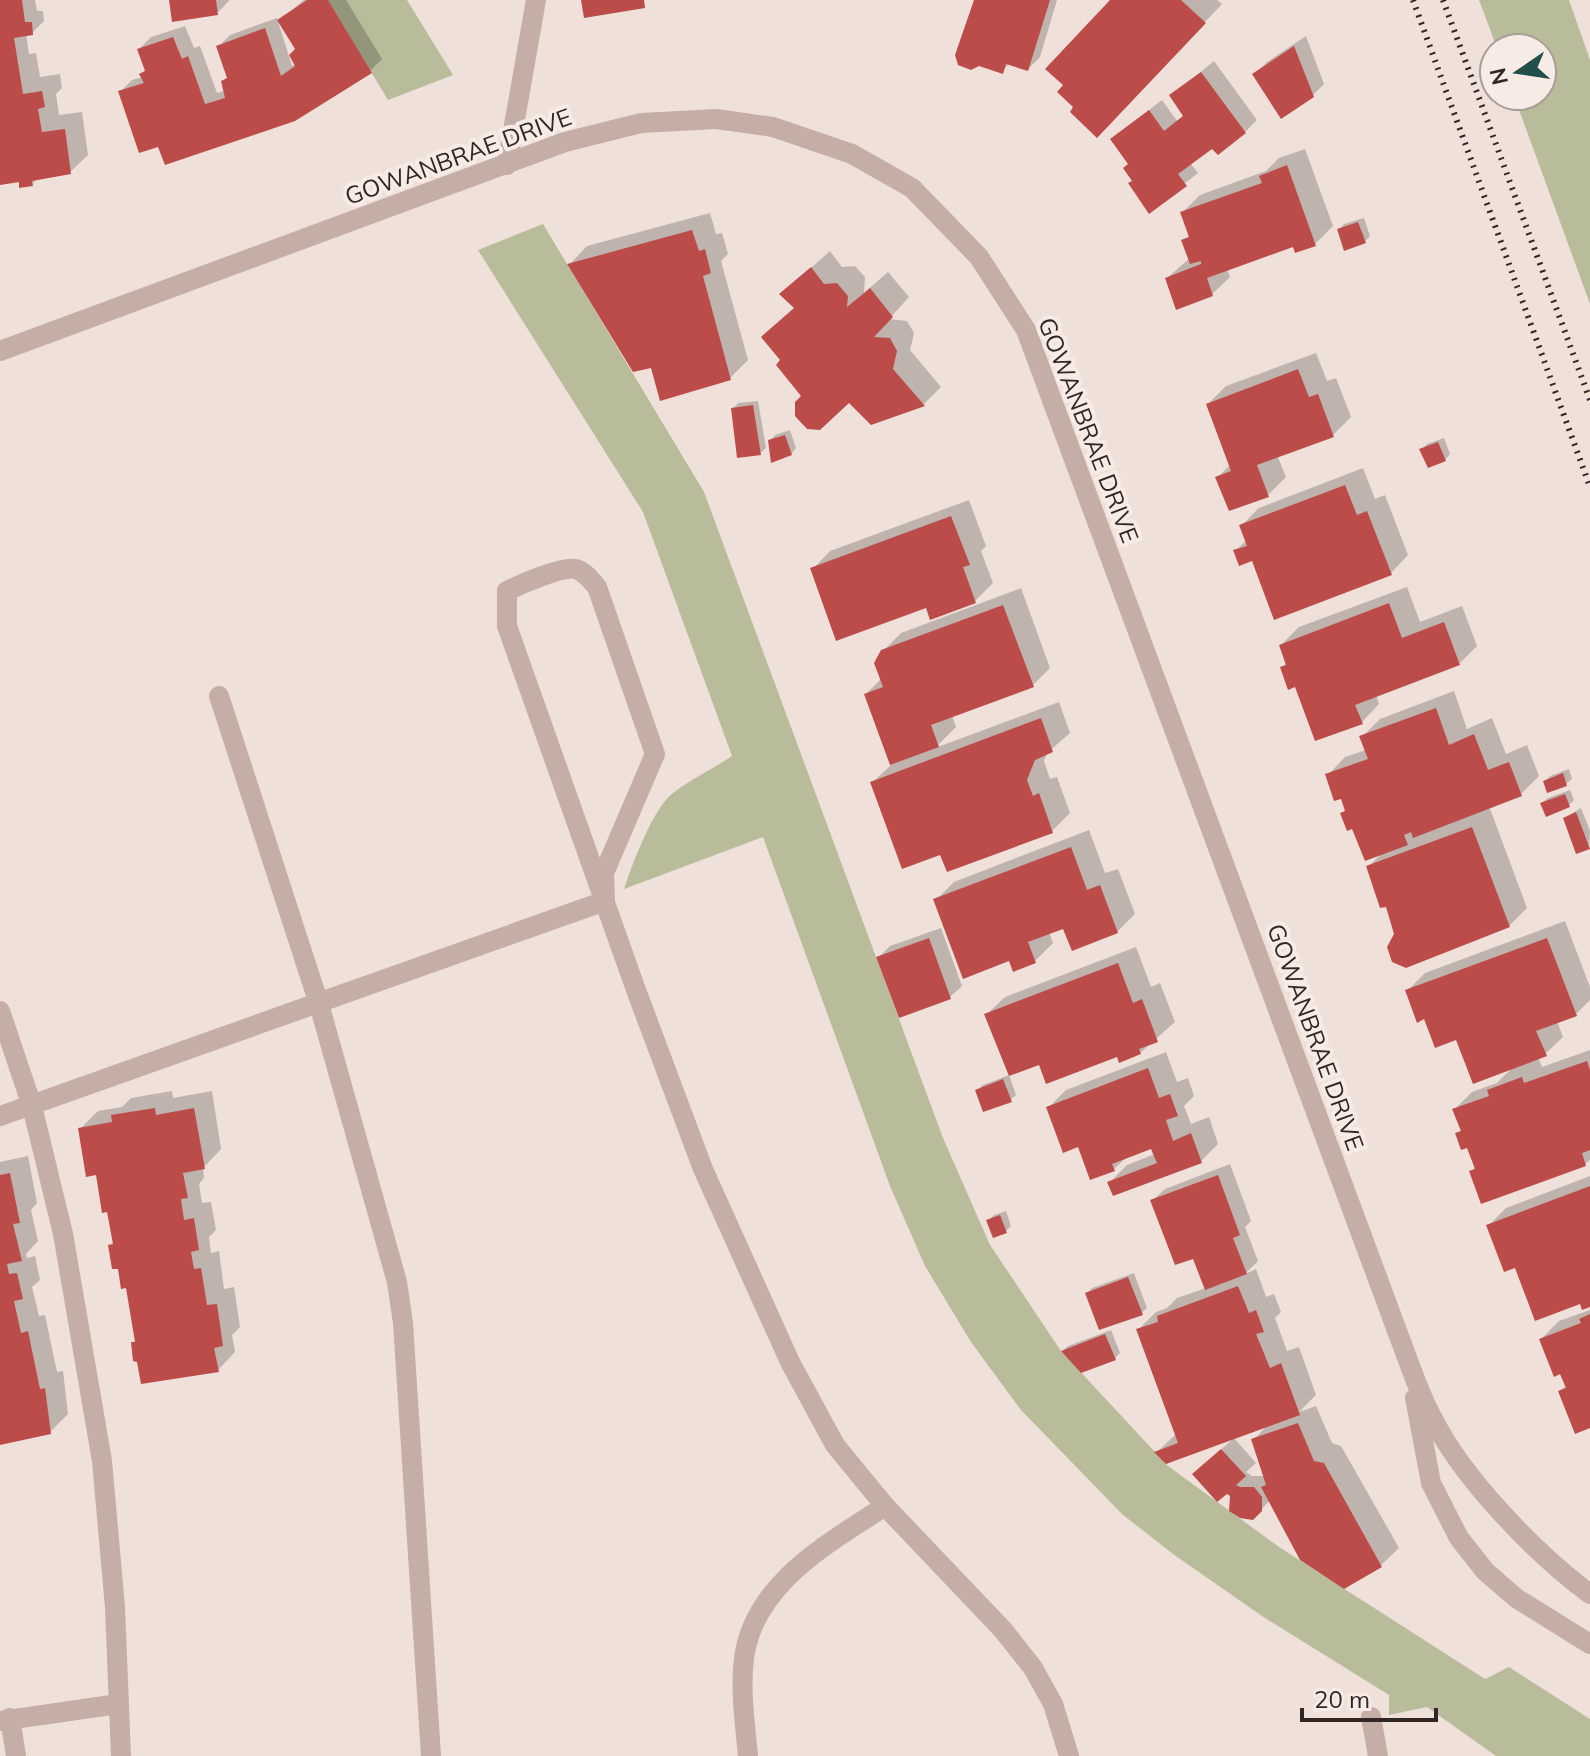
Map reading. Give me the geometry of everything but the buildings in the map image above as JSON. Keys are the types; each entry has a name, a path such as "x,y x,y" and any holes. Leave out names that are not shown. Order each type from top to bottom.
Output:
{"street":[{"path":"507,165 536,0"},
{"name":"GOWANBRAE DRIVE","path":"0,351 565,142 641,123 716,119 773,127 852,154 912,188 979,257 1026,330 1432,1418 1474,1479 1554,1565 1590,1594"},
{"path":"605,901 604,873 655,754 597,587 583,572 573,568 507,591 507,626 605,901 703,1169 790,1362 835,1445 885,1506 1003,1630 1033,1668 1053,1704 1069,1756"},
{"path":"219,696 319,1004 397,1282 403,1323 431,1756"},
{"path":"0,1116 605,901"},
{"path":"0,1011 32,1106 63,1234 102,1461 115,1607 121,1756"},
{"name":"GOWANBRAE DRIVE","path":"1406,1355 1431,1483 1451,1527 1473,1558 1498,1584 1529,1608 1590,1644"},
{"path":"748,1756 744,1659 752,1627 776,1587 815,1552 885,1506"},
{"path":"16,1756 5,1720 118,1704"},
{"path":"1371,1717 1378,1756"}],"green space":[{"path":"328,0 407,0 453,75 388,100"},
{"path":"1479,0 1569,0 1590,60 1590,304 1520,112 1558,112 1558,32 1491,32"},
{"path":"543,224 704,492 943,1138 990,1245 1061,1351 1168,1466 1279,1547 1485,1679 1509,1667 1590,1719 1590,1756 1496,1756 1427,1707 1389,1715 1389,1695 1262,1616 1122,1514 1021,1410 971,1342 925,1266 890,1186 763,837 624,889 644,838 665,800 732,756 643,512 478,250"}],"railway":[{"path":"1413,0 1590,487"},
{"path":"1443,0 1590,400"}]}
